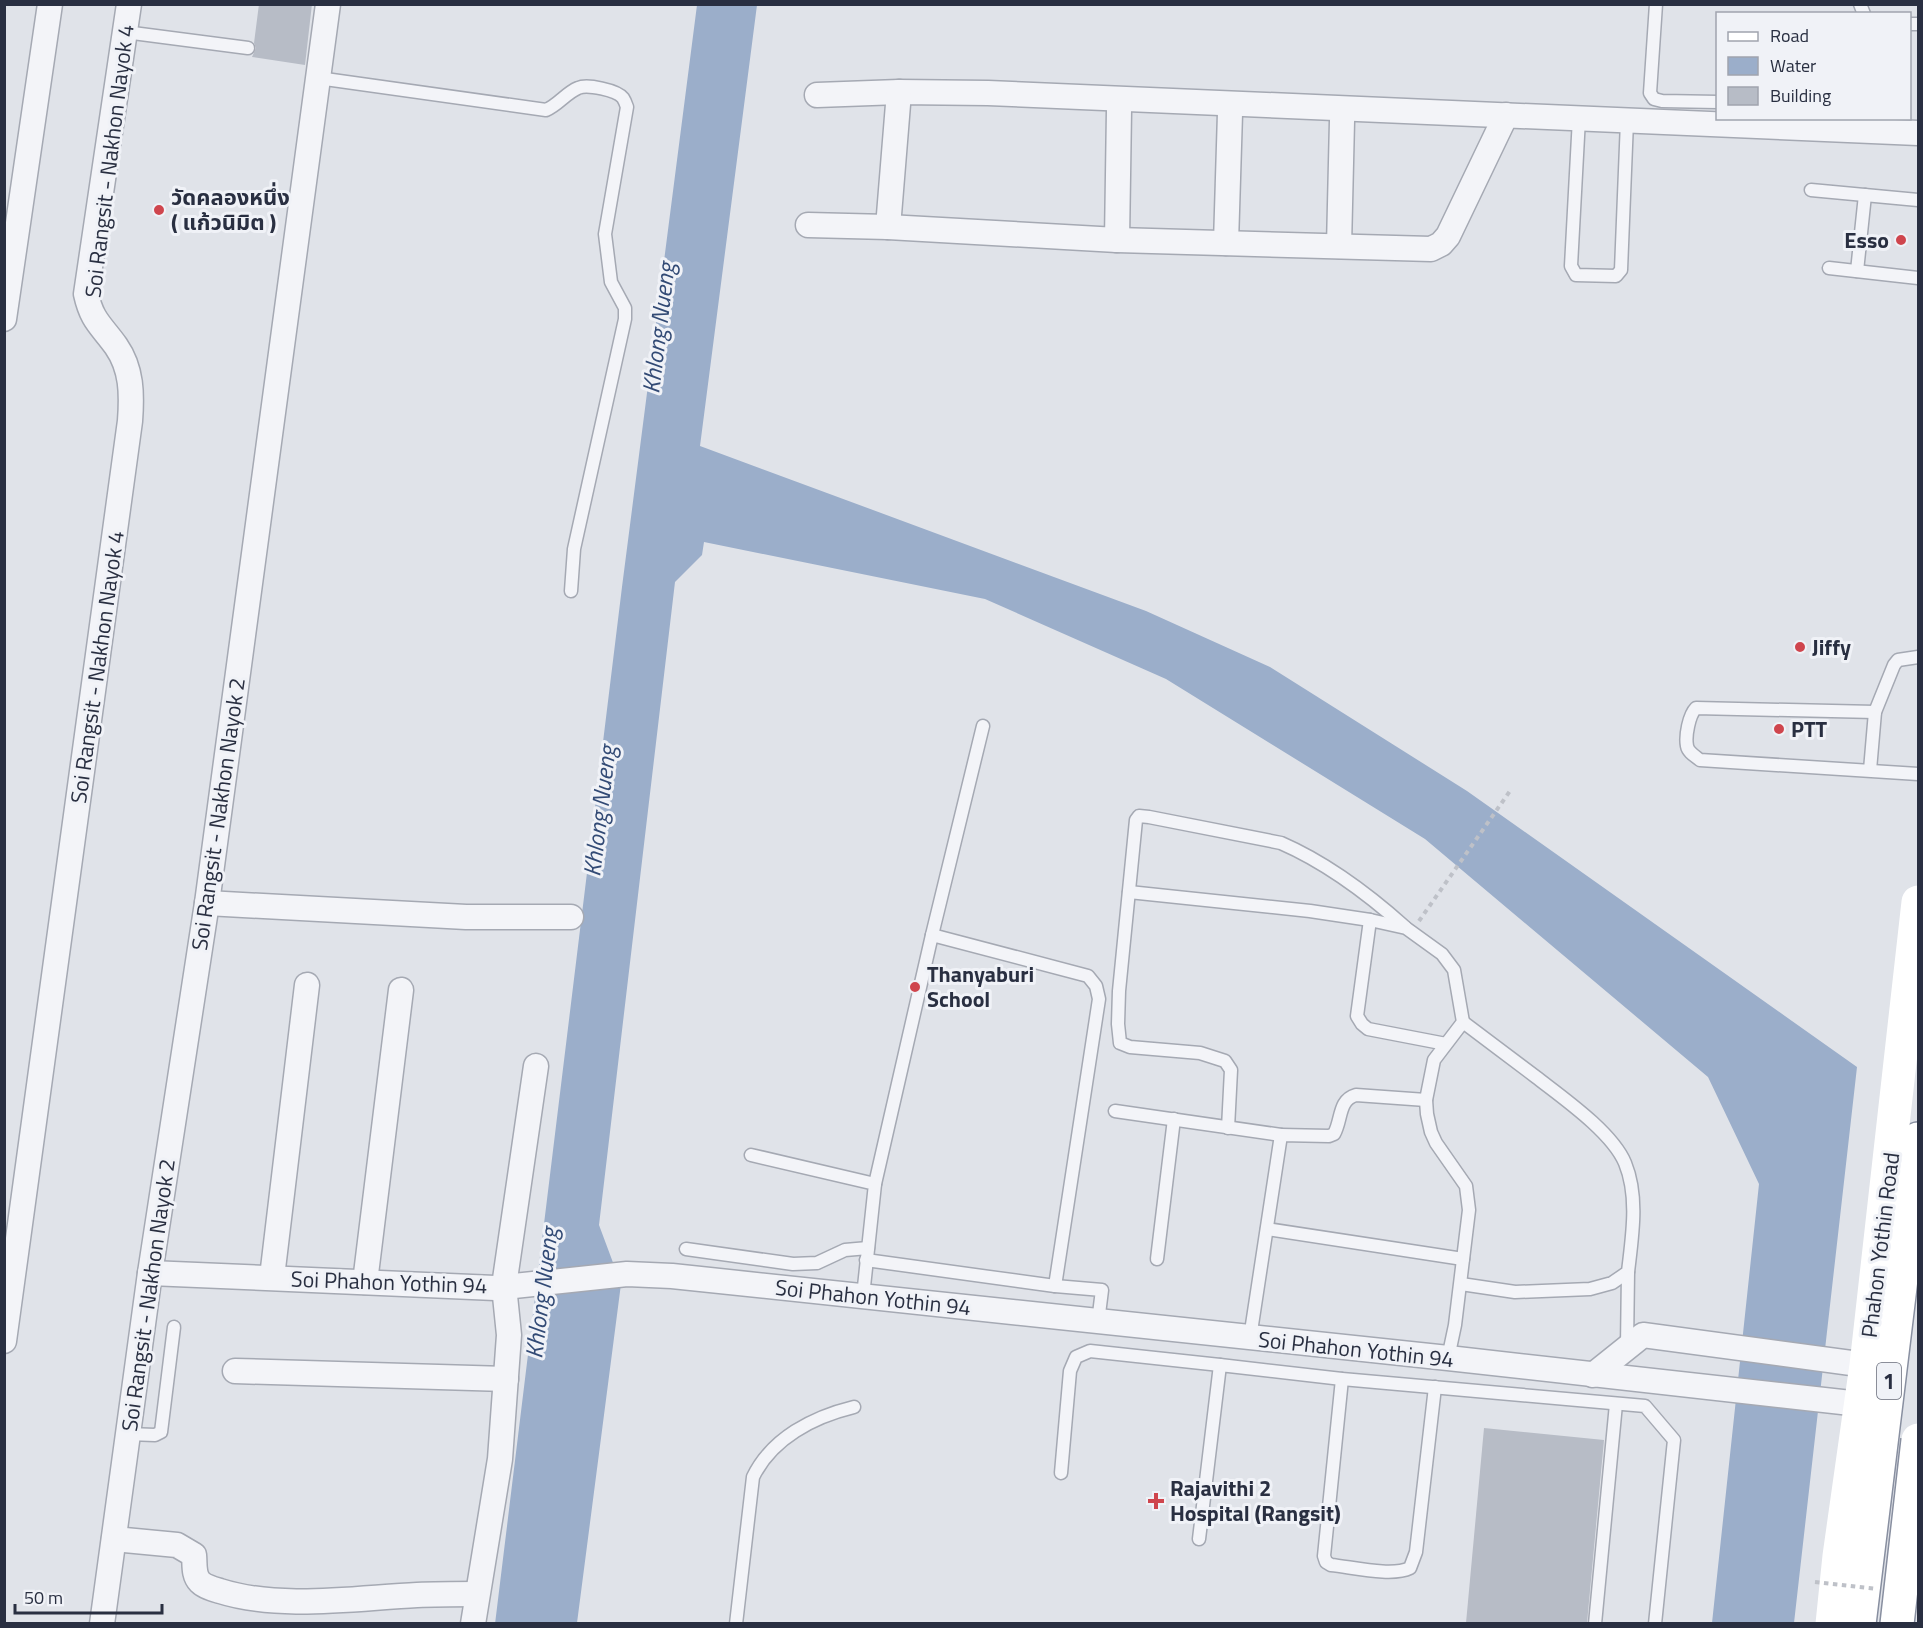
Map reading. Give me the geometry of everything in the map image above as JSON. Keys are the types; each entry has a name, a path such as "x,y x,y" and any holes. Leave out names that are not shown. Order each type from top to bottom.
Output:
{"main road":[{"name":"Phahon Yothin Road","path":"1852,1622 1860,1404 1918,902"},
{"name":"Phahon Yothin Road","path":"1852,1622 1918,1140"},
{"path":"1897,1623 1918,1440"}],"street":[{"path":"4,319 50,4"},
{"name":"Soi Rangsit - Nakhon Nayok 4","path":"4,1341 8,1287 130,421 132,392 128,370 117,346 96,322 86,294 129,4"},
{"name":"Soi Rangsit - Nakhon Nayok 2","path":"102,1623 150,1273 207,903 328,4"},
{"path":"817,95 900,92 988,93 1918,133"},
{"path":"888,227 900,92"},
{"path":"1117,240 1119,110"},
{"path":"1226,243 1230,113"},
{"path":"808,225 888,227 1117,240 1431,249 1441,244 1448,236 1506,115"},
{"path":"1338,246 1342,121"},
{"path":"207,903 466,917 571,917"},
{"path":"272,1278 307,986"},
{"path":"365,1282 400,990"},
{"path":"473,1623 500,1459 509,1335 510,1286 536,1066"},
{"name":"Soi Phahon Yothin 94","path":"150,1273 495,1288 627,1274 672,1276 1860,1404"},
{"path":"1593,1375 1643,1335 1866,1365"},
{"path":"235,1371 506,1379"},
{"path":"114,1539 177,1545 195,1555 195,1575 206,1586 241,1598 314,1601 477,1594"}],"lane":[{"path":"1656,4 1650,93 1654,99 1662,101 1716,102"},
{"path":"125,32 248,48"},
{"path":"318,78 546,110 554,107 575,89 583,86 612,91 623,98 627,107 605,234 611,282 625,308 625,319 574,549 571,591"},
{"path":"1579,118 1571,266 1576,275 1616,276 1621,270 1627,121"},
{"path":"1811,190 1918,200"},
{"path":"1857,271 1865,195"},
{"path":"1829,268 1918,278"},
{"path":"1870,770 1875,712 1894,665 1898,660 1918,657"},
{"path":"1875,712 1696,708 1689,718 1686,747 1700,759 1918,774"},
{"path":"863,1296 875,1185 983,726"},
{"path":"1228,1128 1232,1070 1225,1061 1200,1053 1130,1047 1120,1042 1119,991 1136,820 1139,816 1281,843 1299,850 1378,903 1442,954 1454,970 1463,1022 1584,1113 1617,1150 1625,1163 1631,1185 1633,1216 1628,1272 1627,1348"},
{"path":"1129,892 1310,911 1370,920 1409,930"},
{"path":"1370,920 1357,1016 1368,1029 1446,1044"},
{"path":"932,935 1088,976 1096,986 1099,999 1055,1286"},
{"path":"1449,1358 1461,1284 1469,1210 1466,1186 1436,1143 1427,1114 1426,1100 1434,1060 1463,1022"},
{"path":"1115,1111 1281,1136 1329,1136 1334,1134 1344,1102 1349,1097 1356,1095 1426,1100"},
{"path":"1157,1259 1174,1119"},
{"path":"1250,1338 1281,1136"},
{"path":"751,1155 875,1185"},
{"path":"1267,1229 1463,1259"},
{"path":"686,1250 794,1264 817,1263 845,1250 1055,1286 1102,1290 1098,1322"},
{"path":"1461,1284 1515,1292 1590,1289 1612,1283 1628,1272"},
{"path":"128,1434 155,1435 161,1432 174,1327"},
{"path":"1061,1473 1070,1371 1076,1357 1090,1351 1342,1379 1645,1406 1674,1440 1655,1623"},
{"path":"1199,1539 1220,1365"},
{"path":"1342,1379 1324,1556 1326,1562 1331,1565 1391,1572 1403,1572 1410,1568 1416,1552 1436,1387"},
{"path":"1595,1623 1616,1404"},
{"path":"736,1623 753,1477 760,1461 773,1447 802,1427 827,1413 854,1407"}],"path":[{"path":"1409,930 1440,892 1510,791"},
{"path":"1815,1582 1884,1590"}],"water":[{"name":"Khlong Nueng","path":"697,5 757,5 700,446 1146,611 1270,667 1467,791 1857,1067 1794,1623 1712,1623 1759,1184 1708,1077 1425,839 1166,679 985,599 704,542 702,555 675,582 599,1225 621,1284 577,1623 495,1624 622,587"}],"building":[{"path":"259,4 312,4 305,65 252,57 256,48 254,43"},
{"path":"1484,1428 1604,1440 1587,1623 1466,1623"}],"place":[{"name":"วัดคลองหนึ่ง ( แก้วนิมิต )","path":"159,210"},
{"name":"Esso","path":"1901,240"},
{"name":"Jiffy","path":"1800,647"},
{"name":"PTT","path":"1779,729"},
{"name":"Thanyaburi School","path":"915,987"},
{"name":"Rajavithi 2 Hospital (Rangsit)","path":"1156,1501"}]}
